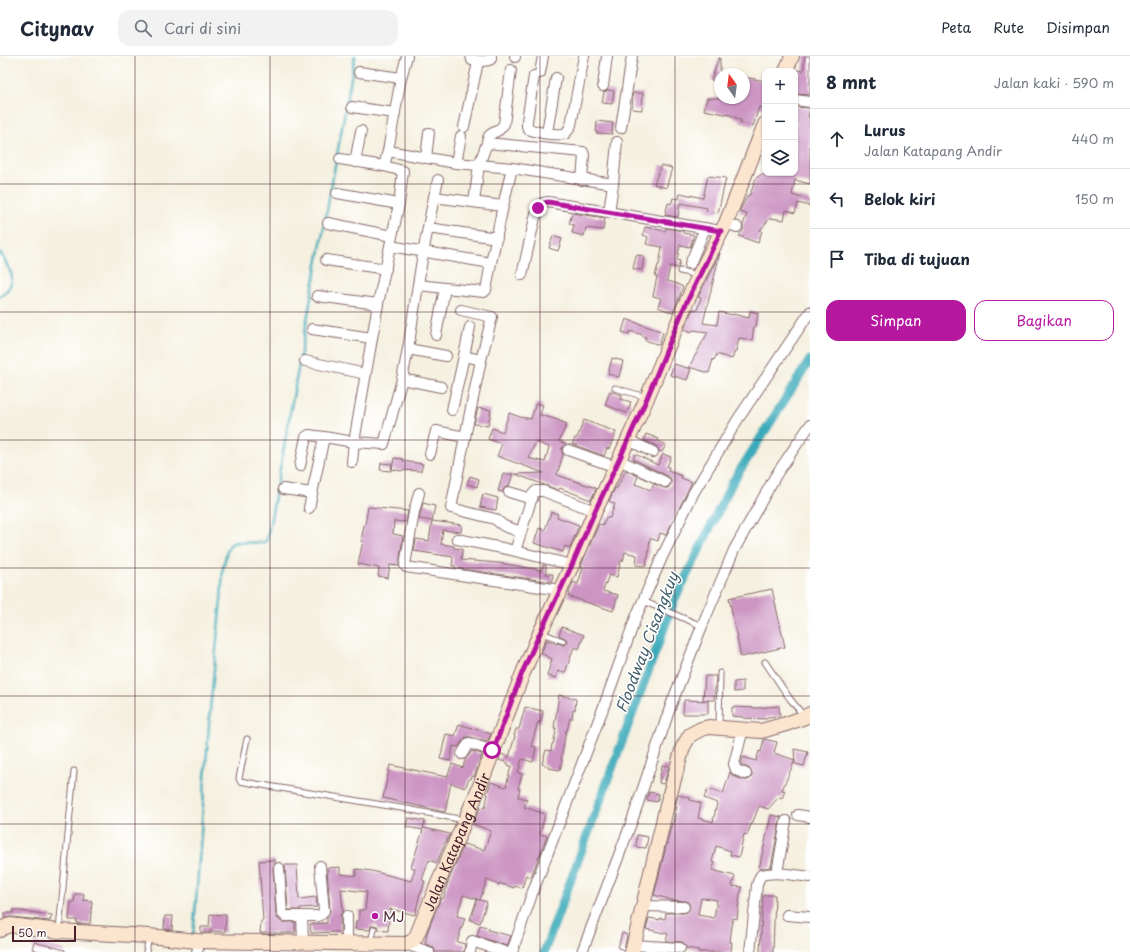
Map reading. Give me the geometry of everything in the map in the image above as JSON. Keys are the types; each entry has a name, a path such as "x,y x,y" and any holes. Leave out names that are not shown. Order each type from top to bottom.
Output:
{"street":[{"path":"384,166 401,78 407,56"},
{"path":"456,163 475,59 488,61 492,56"},
{"path":"543,56 537,74 527,126 528,129 536,132 562,134 565,134 571,125 584,56"},
{"path":"604,86 607,56"},
{"path":"621,128 632,56"},
{"path":"787,68 792,56"},
{"path":"474,202 479,166 489,136 492,132 498,130 504,124 511,70"},
{"path":"359,72 401,78"},
{"path":"547,133 556,78"},
{"path":"798,100 810,102"},
{"path":"352,107 395,113"},
{"path":"355,162 361,131"},
{"name":"Jalan Katapang Andir","path":"405,944 412,942 416,937 479,788 522,673 572,565 595,511 618,464 699,275 728,227 762,132"},
{"path":"426,158 429,133"},
{"path":"609,212 618,142"},
{"path":"487,143 582,152 584,155 582,180"},
{"path":"388,151 456,163 512,168 613,184"},
{"path":"340,158 355,162 401,169 404,172 399,204 378,304 354,442 352,462"},
{"path":"418,285 484,292 486,290 512,168"},
{"path":"300,466 307,435 354,442 384,444 402,379 423,253 438,180"},
{"path":"337,193 399,204"},
{"path":"434,197 503,206"},
{"path":"522,275 536,213 540,205 543,203 548,202 705,228 728,227"},
{"path":"328,223 391,241 423,253 491,263"},
{"path":"428,228 497,238"},
{"path":"690,264 705,228"},
{"path":"326,260 386,269"},
{"path":"436,335 445,288"},
{"path":"317,296 378,304"},
{"path":"461,310 492,317 481,360 452,508 495,519 504,526 521,532"},
{"path":"512,952 532,894 604,706 636,617 663,555 694,492 738,419 810,312"},
{"path":"452,410 470,327"},
{"path":"312,328 372,338"},
{"path":"408,349 446,356"},
{"path":"464,356 481,360"},
{"path":"305,361 366,374"},
{"path":"402,379 441,386"},
{"path":"582,952 632,821 671,706 702,626 734,550 776,475 810,425"},
{"path":"430,454 436,431 465,437"},
{"path":"309,508 324,437"},
{"path":"628,440 653,452"},
{"path":"568,450 618,464 665,482"},
{"path":"283,489 312,493"},
{"path":"517,544 536,491 543,491 595,511"},
{"path":"509,492 532,499"},
{"path":"419,493 404,564 406,567 560,590"},
{"path":"457,539 507,549 572,565"},
{"path":"680,948 633,948 668,801 683,747 690,735 701,729 709,727 760,731 786,724 807,715"},
{"path":"743,730 734,764 736,770 746,774"},
{"path":"462,754 469,743 493,751"},
{"path":"798,815 810,817"},
{"path":"778,874 786,821"},
{"path":"279,868 283,915 318,916 324,911 320,866"},
{"path":"750,952 759,879 761,875 778,874 810,877"},
{"path":"643,906 684,907"},
{"path":"786,915 810,917"},
{"path":"302,916 303,942"},
{"path":"347,916 348,946"},
{"path":"0,930 10,925 59,931 149,936 196,943 303,942 348,946 371,943 405,944 429,952"},
{"path":"470,952 472,941 504,952"}],"lane":[{"path":"680,271 699,275"},
{"path":"615,388 647,398"},
{"path":"643,601 702,626"},
{"path":"540,633 564,641"},
{"path":"765,662 790,699 807,715"},
{"path":"719,728 720,673"},
{"path":"247,739 239,778 240,781 465,820"},
{"path":"59,931 74,770"},
{"path":"371,943 374,929"},
{"path":"146,952 149,936"}],"building":[{"path":"805,56 810,56 810,95 798,94 798,70 803,71"},
{"path":"719,58 720,58 720,68 715,68"},
{"path":"714,72 714,81 711,80"},
{"path":"750,78 762,80 762,108 759,107 753,126 740,122 741,120 730,115 704,110 707,98 714,98 714,104 750,104"},
{"path":"608,90 614,91 612,104 602,103 604,92"},
{"path":"633,93 643,93 642,110 632,109"},
{"path":"798,107 810,108 808,117 810,118 810,184 795,180 792,195 810,200 810,206 798,203 795,213 786,210 784,220 770,218 760,230 762,231 758,243 739,236 743,230 743,225 747,214 739,212 748,195 750,195 756,178 762,174 762,176 798,176"},
{"path":"597,121 613,123 612,134 596,133"},
{"path":"661,165 672,168 666,188 654,184"},
{"path":"708,176 726,178 718,213 706,211 707,208 680,203 678,217 665,215 668,203 671,204 673,198 679,199 680,193 703,198"},
{"path":"572,213 605,218 603,230 586,228 584,236 572,233 574,225 569,224"},
{"path":"645,227 665,231 666,228 683,231 683,233 694,235 690,247 680,245 677,260 680,261 678,268 670,266 667,281 683,287 673,313 658,307 661,298 653,296 657,277 655,276 659,265 662,247 646,244 648,237 643,235"},
{"path":"553,236 562,239 558,251 549,248"},
{"path":"720,253 703,323 717,325 719,312 749,318 750,311 758,313 752,340 739,338 736,351 732,359 717,354 714,360 713,359 709,373 689,367 708,332 693,330 692,332 684,329 693,309 697,310 701,298 698,297"},
{"path":"636,255 644,256 642,270 633,269"},
{"path":"626,319 663,332 659,345 645,340 646,337 642,336 643,335 630,331 629,334 622,332"},
{"path":"612,358 623,361 619,377 608,374"},
{"path":"674,364 691,369 687,380 670,375"},
{"path":"610,391 622,395 621,399 631,402 627,413 605,405"},
{"path":"536,403 543,405 540,415 567,424 559,441 566,444 562,448 563,454 557,475 596,488 591,500 560,488 558,490 515,474 544,473 497,456 502,444 488,439 492,428 503,432 509,413 531,419","holes":["536,442 549,447 545,462 528,458"]},
{"path":"478,408 491,410 488,426 474,424"},
{"path":"584,420 616,432 609,449 607,448 604,456 572,444 575,438 577,438"},
{"path":"646,434 659,439 658,441 666,445 662,452 659,451 656,446 644,440"},
{"path":"635,454 658,465 663,454 671,457 667,467 669,467 668,471 682,476 681,478 692,482 666,535 660,533 658,541 650,538 646,566 636,565 637,555 625,552 617,577 609,575 603,591 618,595 613,611 568,596 573,582 578,584 583,567 581,567 583,561 599,524 603,525 606,517 610,518 615,504 609,501 626,470 638,476 635,484 651,490 654,484 668,488 671,484 671,479 668,476 633,459"},
{"path":"394,458 423,464 421,471 401,471 392,469"},
{"path":"381,463 392,464 391,471 380,470"},
{"path":"503,474 513,474 509,486 504,488 503,492 498,491"},
{"path":"470,476 479,479 477,487 467,484"},
{"path":"483,494 498,498 496,510 480,507"},
{"path":"423,503 435,506 432,521 419,519"},
{"path":"368,507 408,511 406,522 394,521 393,534 403,536 399,566 390,565 388,578 378,576 379,568 358,564"},
{"path":"551,512 558,514 557,517 579,525 570,548 565,546 563,552 534,543 539,528 545,530"},
{"path":"432,521 462,525 461,532 443,530 441,544 462,549 461,560 499,563 541,570 540,573 543,565 546,566 546,574 553,574 552,582 455,568 455,566 452,566 453,557 414,551 416,539 429,541"},
{"path":"772,589 785,647 741,657 729,598"},
{"path":"562,627 584,635 579,649 574,647 565,673 558,671 556,678 547,676 552,659 541,653 547,640 557,644 566,644 566,639 559,635"},
{"path":"705,676 716,676 714,700 703,700"},
{"path":"743,681 743,691 734,692 734,682"},
{"path":"559,695 576,699 575,710 573,710 572,719 570,718 567,731 566,730 560,770 548,768 548,766 542,764 546,750 551,751 556,732 556,728 554,728"},
{"path":"684,700 708,701 708,714 683,714"},
{"path":"779,706 780,716 767,717 767,719 732,716 732,707 757,708"},
{"path":"525,707 543,711 541,722 538,722 531,746 536,747 533,762 522,759 518,773 522,774 518,789 520,789 518,797 527,799 524,807 545,814 540,834 547,836 531,877 526,875 522,888 515,886 514,888 499,883 499,885 487,880 480,900 463,895 457,916 465,918 457,942 465,944 464,952 435,952 434,947 425,944 428,930 441,898 443,899 448,882 464,844 484,850 491,831 473,824 481,806 485,808 491,782 506,787 511,766 508,765 508,763 499,760 501,754 509,757 516,729 519,729"},
{"path":"459,724 491,734 487,742 466,737 458,747 453,746 450,761 440,759 446,734 455,736"},
{"path":"764,739 777,742 774,753 795,760 782,790 785,791 782,798 779,797 768,809 759,806 747,835 744,834 739,857 730,855 731,851 716,846 712,862 715,863 712,870 735,876 732,886 742,887 737,919 733,918 730,942 732,942 731,952 698,952 699,950 686,948 683,942 666,941 668,934 646,929 649,918 660,920 660,918 665,919 666,913 684,913 690,908 687,901 669,900 654,895 677,807 675,807 678,795 701,803 698,818 713,822 717,803 704,798 708,789 723,794 730,772 733,776 744,780 750,779 752,773 749,768 741,765 743,757 756,761 759,751 761,752","holes":["701,898 717,900 714,918 698,915"]},
{"path":"794,749 808,752 804,766 795,764"},
{"path":"472,751 482,754 474,777 472,776 471,779 469,779 465,788 451,783 445,812 383,798 390,765 447,777 452,764 463,768 465,760"},
{"path":"662,765 669,766 664,784 659,783"},
{"path":"649,792 659,794 657,802 647,800"},
{"path":"771,815 781,817 771,867 759,869"},
{"path":"408,818 425,821 423,829 450,834 445,842 437,863 429,860 422,880 425,881 420,893 415,915 390,909 388,931 378,930 378,927 375,925 371,926 370,930 355,929 356,921 359,921 359,910 365,910 367,892 341,889 343,911 340,916 340,932 311,933 310,924 327,923 327,918 330,911 327,868 340,867 340,874 356,876 356,869 372,871 411,881 415,869 411,867 423,830 406,827"},
{"path":"637,835 648,837 646,848 636,847"},
{"path":"275,860 273,868 277,918 282,922 295,922 295,933 260,933 261,921 263,921 259,861"},
{"path":"285,865 297,865 299,899 316,897 317,907 300,908 300,910 288,910"},
{"path":"75,894 84,894 83,900 92,901 90,924 77,923 77,920 69,920 71,902 74,902"},
{"path":"763,895 775,895 773,952 760,952"},
{"path":"477,899 487,902 480,923 470,920"},
{"path":"13,910 52,915 50,921 11,917 4,918 4,913 13,913"},
{"path":"210,914 226,915 225,932 210,931 210,933 201,933 201,927 209,927"},
{"path":"165,916 173,916 172,930 164,929"},
{"path":"480,925 489,928 488,930 511,936 507,946 477,936"},
{"path":"622,933 627,935 624,950 618,948"},
{"path":"34,942 65,950 65,952 43,952 32,949"}],"waterway":[{"path":"193,936 210,710 223,568 230,545 235,542 262,543 267,540 355,56"},
{"path":"0,253 12,276 10,286 0,296"},
{"name":"Floodway Cisangkuy","path":"544,952 675,599 732,483 810,360"},
{"path":"191,952 192,945"}],"place":[{"name":"MJ","path":"375,916"}],"route":[{"path":"492,750 493,751 522,673 647,398 683,310 721,231 659,222 548,202 543,203 538,208"}]}
